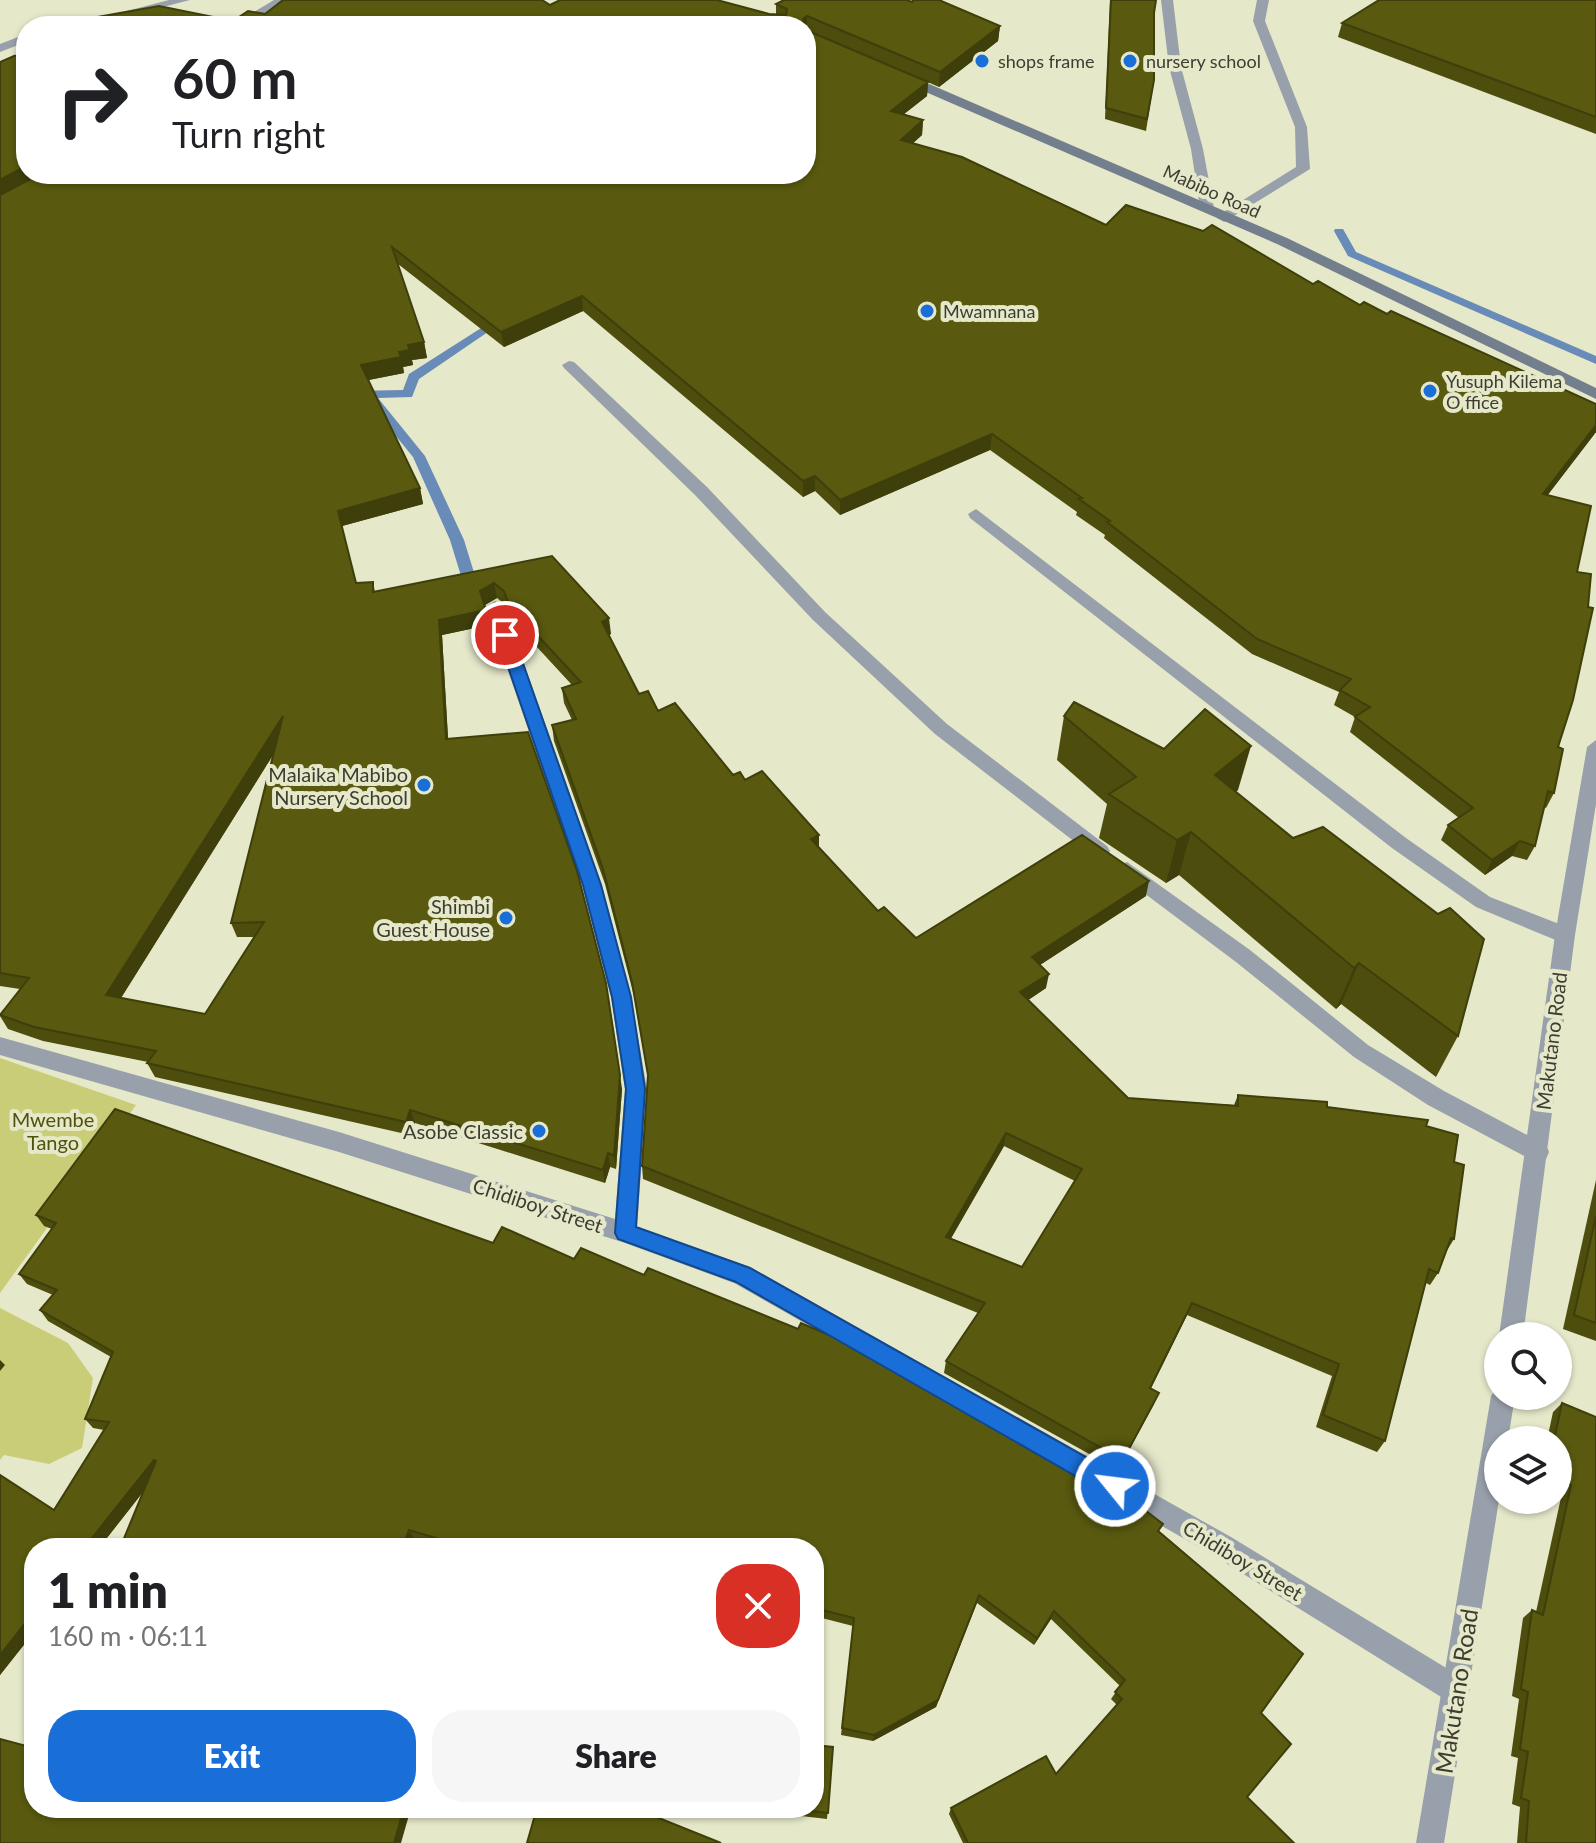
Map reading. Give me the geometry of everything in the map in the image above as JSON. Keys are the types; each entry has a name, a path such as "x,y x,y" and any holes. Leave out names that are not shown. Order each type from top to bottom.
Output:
{"main road":[{"name":"Mabibo Road","path":"894,74 1282,241 1596,394"}],"street":[{"path":"117,16 184,0"},
{"path":"254,16 282,0"},
{"path":"1167,0 1175,67 1197,149 1207,208"},
{"path":"1224,218 1303,169 1301,127 1259,21 1263,0"},
{"path":"569,365 701,491 819,616 941,729 1079,837 1165,896 1361,1051 1436,1098 1538,1152"},
{"path":"976,514 1399,843 1483,902 1565,935"},
{"path":"495,607 592,885 621,997 636,1089 625,1233"},
{"name":"Makutano Road","path":"1513,1322 1565,935 1596,747"},
{"name":"Chidiboy Street","path":"0,1046 339,1142 625,1233 742,1275 1222,1546 1456,1690"},
{"name":"Makutano Road","path":"1430,1843 1501,1410"}],"green space":[{"name":"Mwembe Tango","path":"0,1058 136,1105 0,1293"},
{"path":"0,1308 68,1343 93,1378 82,1448 49,1464 4,1455 0,1460"}],"building":[{"path":"283,0 542,0 550,5 560,0 717,0 769,14 786,15 787,9 776,4 784,0 939,0 1000,26 940,72 816,20 816,16 240,16 248,11 265,14"},
{"path":"1111,0 1156,0 1154,80 1147,119 1106,108"},
{"path":"1379,0 1596,0 1596,117 1342,23"},
{"path":"159,6 208,16 103,16"},
{"path":"816,34 928,82 891,111 923,120 901,140 962,157 1106,225 1126,205 1203,231 1212,225 1313,284 1318,281 1360,305 1364,302 1387,314 1391,311 1596,404 1596,425 1543,494 1591,506 1577,572 1591,574 1588,607 1593,608 1573,700 1558,747 1563,749 1554,793 1548,791 1535,846 1520,841 1492,860 1448,825 1473,808 1355,717 1370,707 1340,690 1351,679 1257,639 1079,499 1082,498 992,434 840,500 815,476 803,481 582,296 501,332 392,247 424,342 408,345 410,350 399,352 401,357 361,365 420,488 338,511 356,583 373,582 373,592 552,556 609,618 602,622 639,694 648,691 658,711 675,703 733,775 740,772 745,780 762,771 819,835 811,839 878,911 884,907 916,938 1082,835 1149,881 1032,957 1049,974 1020,992 1128,1098 1238,1106 1238,1095 1327,1102 1327,1107 1428,1120 1426,1126 1458,1135 1454,1162 1464,1165 1454,1239 1451,1238 1438,1273 1429,1269 1385,1441 1323,1415 1339,1364 1192,1303 1150,1388 1159,1393 1123,1460 946,1361 985,1303 642,1166 648,1075 632,982 603,869 552,725 576,719 562,688 581,682 509,605 504,591 494,583 480,591 486,610 439,620 446,739 528,732 577,871 606,983 620,1075 614,1156 608,1153 603,1170 410,1110 406,1122 147,1063 156,1051 34,1027 0,1015 29,978 0,973 0,195 21,184 816,184","holes":["283,716 231,923 264,922 205,1014 106,995","1006,1133 1082,1169 1022,1267 946,1237"]},
{"path":"14,56 16,171 0,180 0,62"},
{"path":"1074,702 1164,749 1205,709 1251,746 1215,775 1293,838 1323,827 1438,914 1450,908 1484,939 1458,1036 1359,963 1354,968 1191,832 1177,840 1109,794 1136,777 1064,716"},
{"path":"115,1109 493,1243 502,1227 574,1259 581,1248 644,1275 648,1268 798,1329 801,1323 841,1340 843,1338 1137,1504 1163,1524 1158,1531 1303,1654 1261,1713 1291,1744 1247,1797 1294,1843 968,1843 951,1808 1046,1756 1056,1774 1122,1699 1115,1692 1125,1680 1054,1611 1037,1638 979,1595 938,1700 874,1735 842,1728 854,1618 824,1610 824,1538 436,1538 409,1530 406,1538 124,1538 154,1460 92,1538 24,1538 24,1625 0,1655 0,1475 54,1510 109,1422 85,1419 113,1352 40,1310 57,1290 19,1274 56,1223 36,1215"},
{"path":"1596,1216 1596,1323 1574,1315"},
{"path":"1572,1407 1596,1417 1596,1843 1526,1843 1529,1801 1521,1798 1528,1752 1520,1749 1528,1692 1521,1689 1532,1610 1543,1615 1565,1514 1572,1514 1572,1426 1557,1426 1560,1410 1572,1410"},
{"path":"0,1739 24,1745 24,1818 401,1818 394,1843 0,1843"},
{"path":"824,1746 833,1747 828,1813 824,1813"},
{"path":"534,1818 659,1818 721,1843 527,1843"}],"waterway":[{"path":"1339,231 1352,254 1596,360"},
{"path":"353,395 408,394 413,377 500,319"},
{"path":"371,398 419,456 457,540 488,641"}],"place":[{"name":"shops frame","path":"982,61"},
{"name":"nursery school","path":"1130,61"},
{"name":"Mwamnana","path":"927,311"},
{"name":"Yusuph Kilema O ffice","path":"1430,391"},
{"name":"Malaika Mabibo Nursery School","path":"424,785"},
{"name":"Shimbi Guest House","path":"506,918"},
{"name":"Asobe Classic","path":"539,1131"}],"route":[{"path":"505,635 592,885 621,997 636,1089 625,1233 742,1275 1115,1486"}]}
